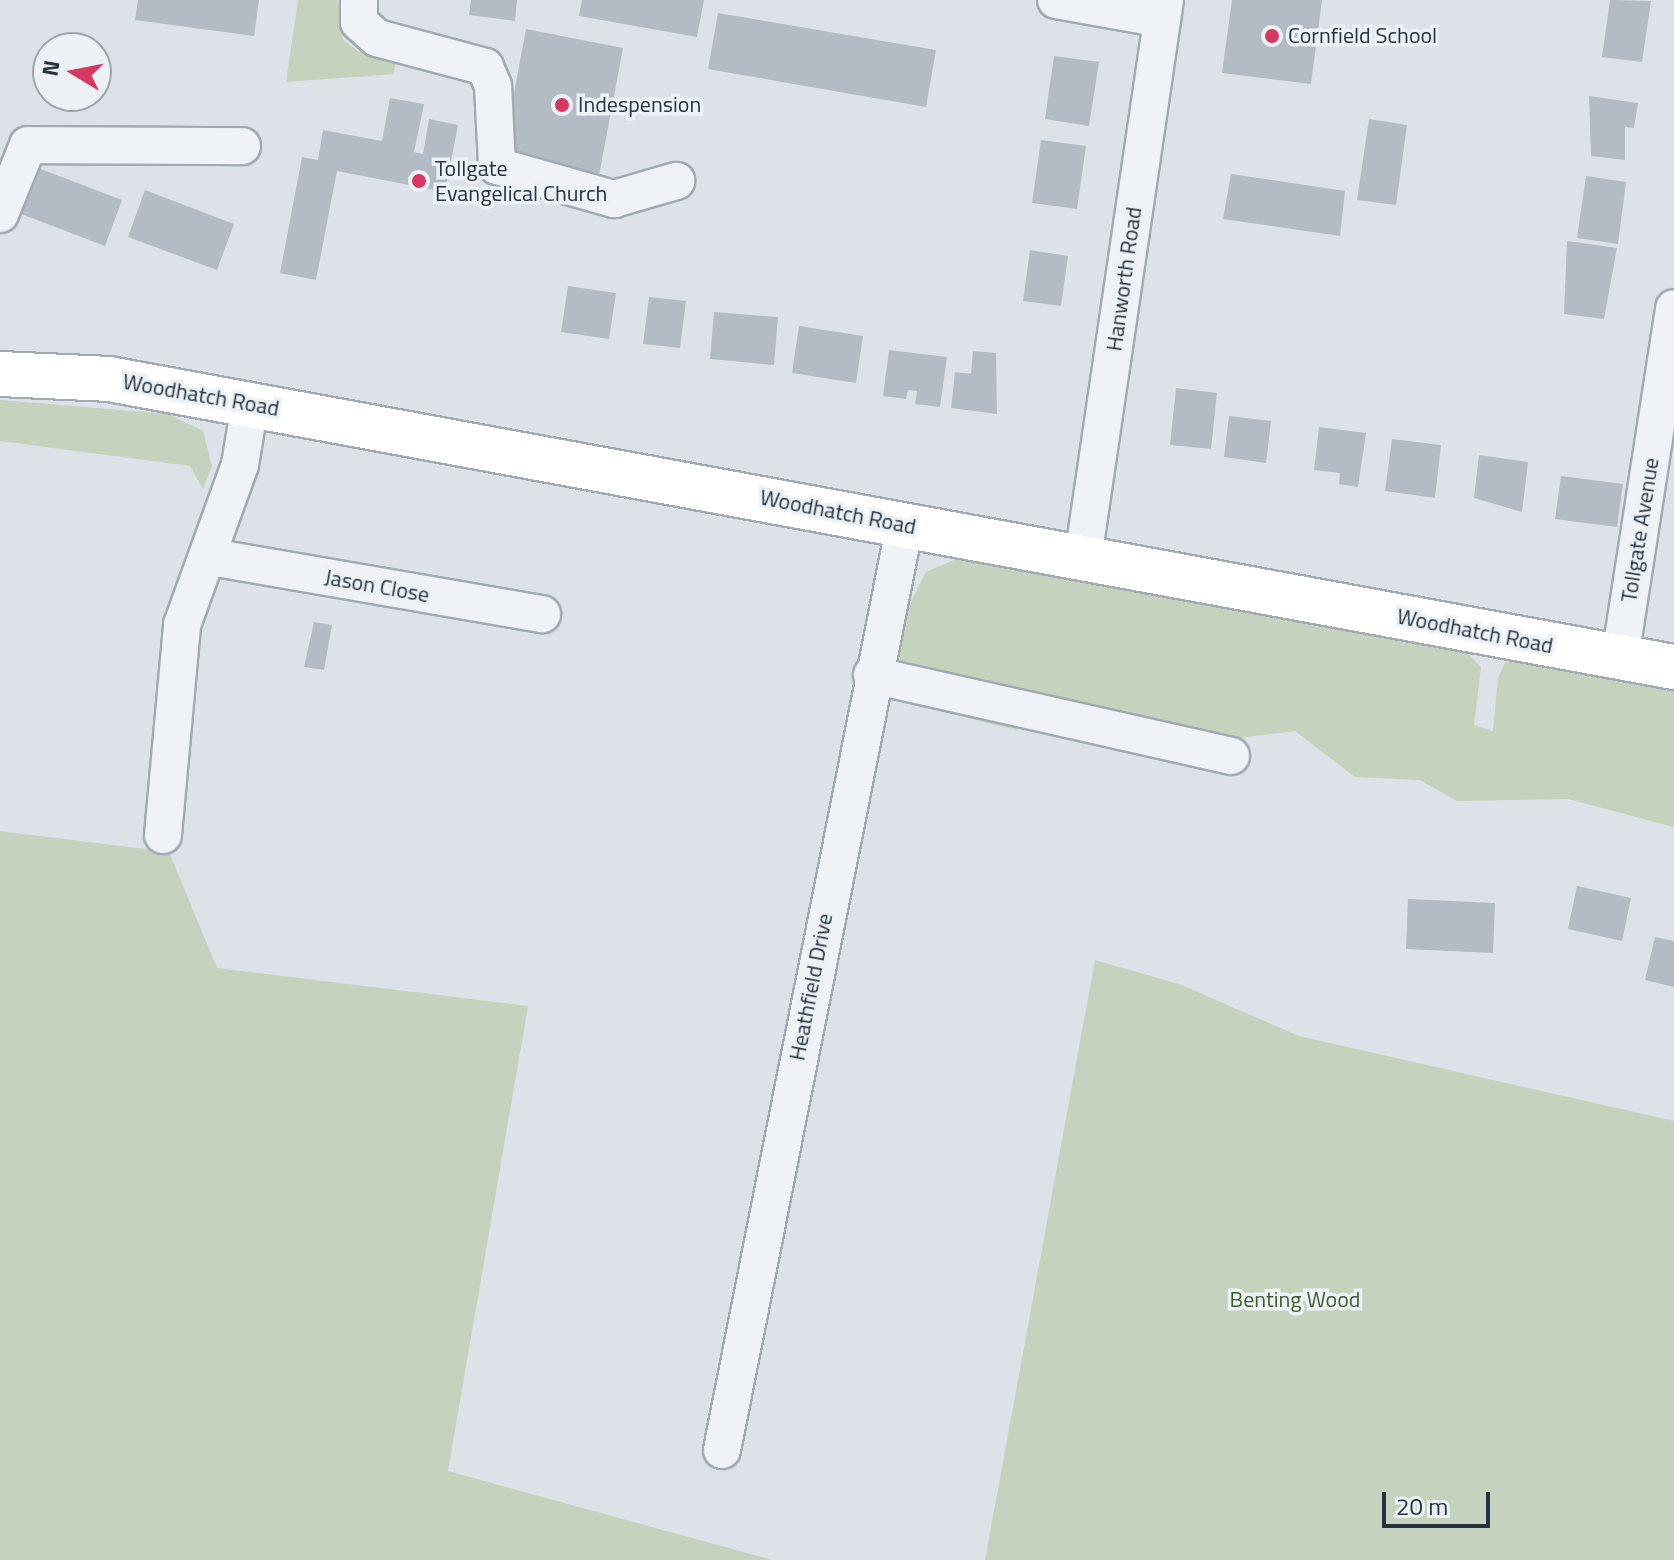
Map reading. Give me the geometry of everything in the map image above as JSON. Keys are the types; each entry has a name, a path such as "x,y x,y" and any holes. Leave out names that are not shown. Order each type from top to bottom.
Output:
{"main road":[{"name":"Woodhatch Road","path":"0,374 109,379 1674,667"}],"street":[{"path":"359,0 359,22 377,38 485,67 493,86 497,166 614,199 676,181"},
{"path":"1056,0 1164,9"},
{"name":"Hanworth Road","path":"1083,558 1164,9"},
{"path":"0,214 28,145 242,146"},
{"name":"Tollgate Avenue","path":"1620,658 1674,308"},
{"path":"163,835 182,625 211,557 250,404"},
{"name":"Heathfield Drive","path":"722,1450 872,675 905,524"},
{"name":"Jason Close","path":"211,557 542,614"},
{"path":"872,675 1231,756"}],"green space":[{"path":"298,0 338,0 343,40 359,52 396,58 394,74 286,82"},
{"path":"0,400 168,414 203,431 212,466 203,489 190,466 0,441"},
{"path":"963,556 1463,649 1481,667 1474,725 1493,731 1498,678 1505,663 1519,660 1674,688 1674,827 1568,799 1457,801 1420,780 1355,777 1295,731 1231,739 1034,696 1016,730 895,700 904,616 926,572"},
{"path":"0,831 169,852 217,968 528,1006 448,1471 772,1560 0,1560"},
{"name":"Benting Wood","path":"1095,960 1179,984 1299,1036 1674,1121 1674,1560 985,1560"}],"building":[{"path":"138,0 259,0 254,36 135,20"},
{"path":"471,0 517,0 515,21 469,15"},
{"path":"582,0 704,0 697,37 579,16"},
{"name":"Cornfield School","path":"1232,0 1322,0 1311,84 1222,73"},
{"path":"1610,0 1651,1 1642,62 1602,57"},
{"path":"718,13 936,50 926,107 708,69"},
{"name":"Indespension","path":"526,29 623,48 598,181 501,162"},
{"path":"1054,56 1099,62 1089,126 1045,119"},
{"path":"1589,96 1638,103 1634,128 1625,127 1625,160 1591,156"},
{"name":"Tollgate Evangelical Church","path":"390,98 424,104 414,152 423,154 429,119 458,125 445,192 337,171 316,280 280,273 302,157 318,160 323,130 382,141"},
{"path":"1369,119 1407,125 1396,205 1357,200"},
{"path":"1041,140 1086,146 1077,209 1032,203"},
{"path":"33,166 122,200 105,246 16,212"},
{"path":"1231,174 1345,191 1340,236 1223,219"},
{"path":"1586,176 1626,182 1618,244 1577,238"},
{"path":"145,190 234,224 217,270 128,237"},
{"path":"1567,241 1617,248 1604,319 1564,314"},
{"path":"1030,250 1068,256 1061,306 1023,301"},
{"path":"568,286 616,293 609,339 561,332"},
{"path":"649,297 686,301 680,348 643,344"},
{"path":"714,312 778,317 774,365 710,359"},
{"path":"799,326 863,336 856,383 792,373"},
{"path":"889,350 947,357 940,407 915,404 917,391 908,390 906,399 883,396"},
{"path":"973,351 996,353 997,414 951,408 955,372 971,374"},
{"path":"1176,388 1217,393 1211,449 1170,445"},
{"path":"1229,416 1271,421 1266,463 1224,457"},
{"path":"1319,427 1366,433 1358,487 1339,484 1340,473 1314,470"},
{"path":"1392,439 1441,445 1435,498 1385,491"},
{"path":"1479,455 1528,462 1522,512 1474,498"},
{"path":"1561,476 1623,484 1617,527 1555,519"},
{"path":"314,622 332,625 324,670 304,667"},
{"path":"1577,886 1631,898 1622,941 1568,929"},
{"path":"1408,899 1495,903 1493,953 1406,949"},
{"path":"1655,937 1674,941 1674,987 1645,980"}],"place":[{"name":"Cornfield School","path":"1272,36"},
{"name":"Indespension","path":"562,105"},
{"name":"Tollgate Evangelical Church","path":"419,181"}]}
